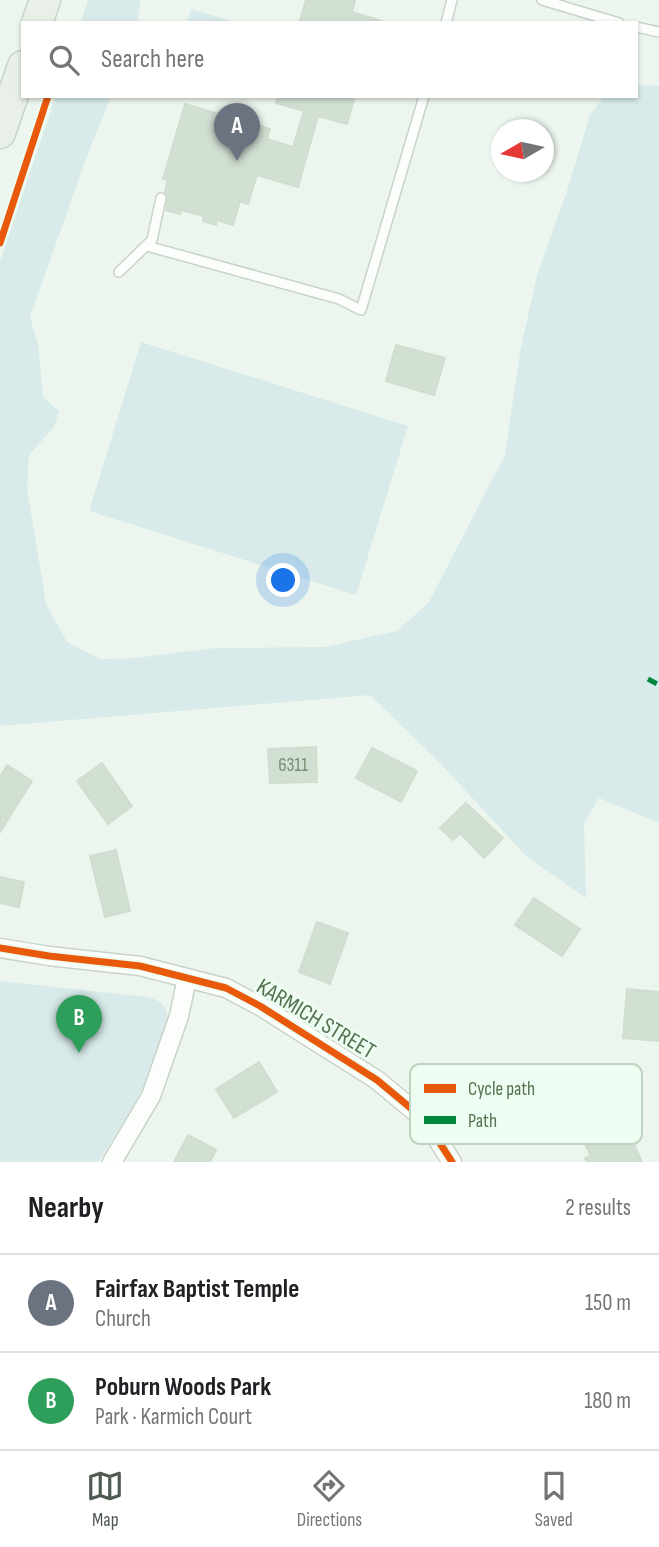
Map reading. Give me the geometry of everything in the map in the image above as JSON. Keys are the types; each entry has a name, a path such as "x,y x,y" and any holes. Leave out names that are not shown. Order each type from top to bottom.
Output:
{"highway":[{"path":"38,21 45,0"},
{"path":"0,132 21,72"}],"street":[{"name":"KARMICH STREET","path":"0,948 140,966 226,988 369,1073 410,1105"},
{"path":"112,1162 151,1096 179,1016 187,978"},
{"name":"KARMICH STREET","path":"440,1144 452,1162"}],"lane":[{"path":"447,21 452,0"},
{"path":"542,0 612,21"},
{"path":"638,27 659,32"},
{"path":"147,246 339,299 361,310 423,98"},
{"path":"119,272 152,240 161,198"}],"shaded area":[{"path":"88,0 141,0 137,21 82,21"},
{"path":"191,9 231,21 188,21"},
{"path":"638,85 659,86 659,823 599,798 584,823 586,898 526,856 440,763 370,695 0,726 0,261 55,98 110,98 30,317 38,344 43,397 59,411 54,427 29,455 27,488 46,604 67,642 100,659 135,658 216,648 324,647 397,631 429,602 505,455 520,352 537,275 590,115 603,98 638,98"},
{"path":"141,342 408,426 356,595 89,511"},
{"path":"0,981 145,997 155,999 163,1005 167,1018 156,1059 145,1084 98,1162 0,1162"}],"building":[{"path":"306,0 355,0 352,12 382,21 300,21"},
{"path":"277,98 354,98 347,124 318,116 298,187 257,175 248,204 240,201 233,225 217,220 216,225 203,221 204,216 181,210 180,214 166,210 168,206 162,204 168,180 163,179 185,104 270,129 267,139 293,147 304,111 276,103"},
{"path":"396,345 445,358 434,395 386,381"},
{"path":"316,747 317,782 270,783 268,749"},
{"path":"372,748 417,771 401,802 356,778"},
{"path":"102,763 132,806 108,824 77,781"},
{"path":"7,765 32,781 0,832 0,777"},
{"path":"466,803 503,838 484,858 460,833 453,840 440,828"},
{"path":"116,850 130,911 105,917 90,856"},
{"path":"0,877 24,882 19,907 0,903"},
{"path":"534,898 580,929 562,956 515,925"},
{"path":"317,922 348,933 330,984 299,972"},
{"path":"627,989 659,992 659,1041 623,1038"},
{"path":"259,1062 277,1092 234,1118 216,1089"},
{"path":"188,1135 216,1150 210,1162 174,1162"},
{"path":"585,1144 634,1144 642,1162 587,1162 585,1158 591,1156"}],"marked path":[{"path":"648,679 659,685"}],"cycle path":[{"path":"0,243 47,98"},
{"path":"0,948 140,966 226,988 260,1006 377,1080 410,1108"},
{"path":"440,1144 452,1162"}],"place":[{"name":"Fairfax Baptist Temple","path":"237,161"},
{"name":"Poburn Woods Park","path":"79,1053"}]}
